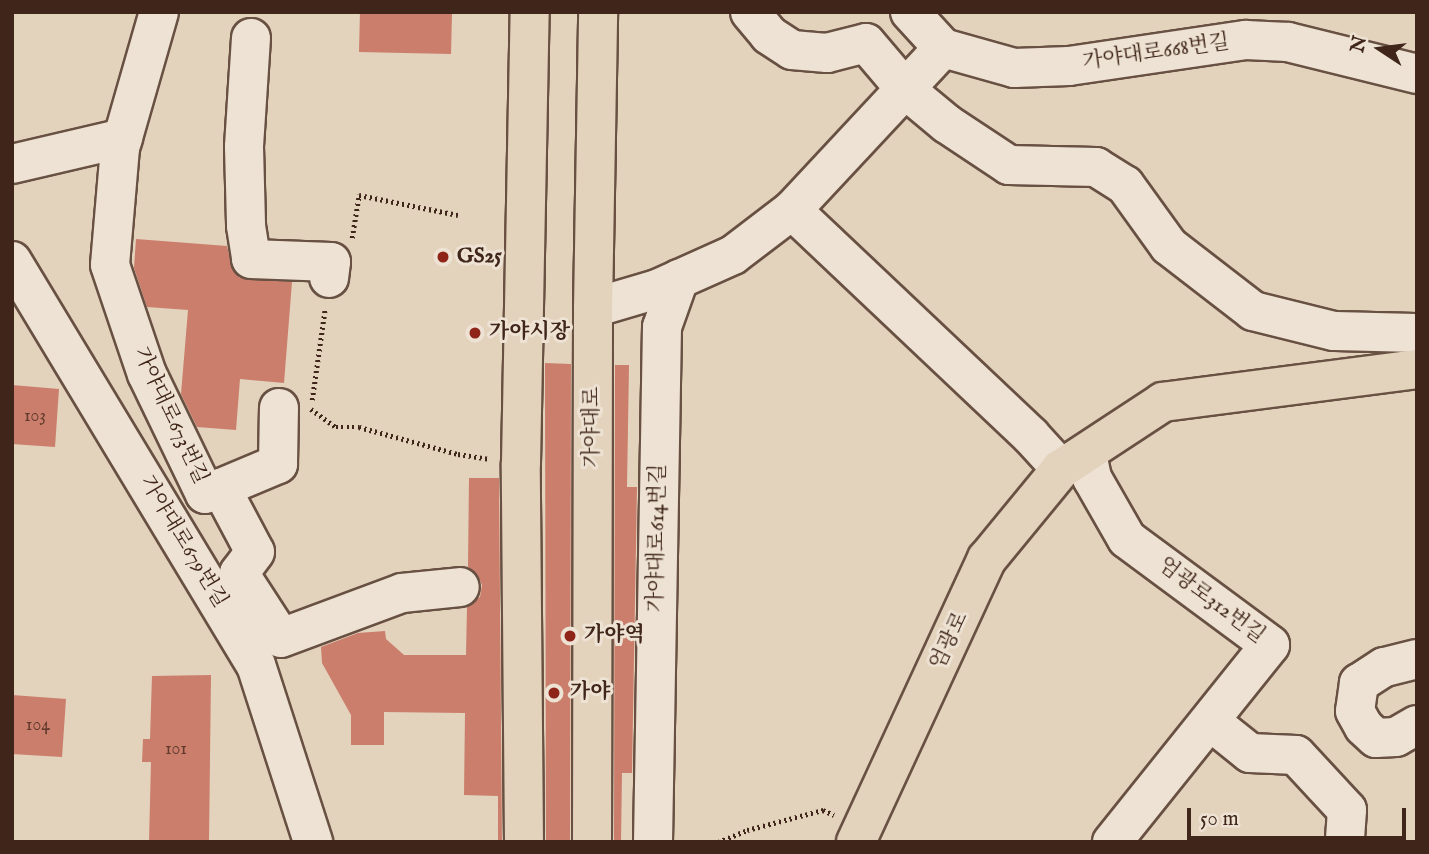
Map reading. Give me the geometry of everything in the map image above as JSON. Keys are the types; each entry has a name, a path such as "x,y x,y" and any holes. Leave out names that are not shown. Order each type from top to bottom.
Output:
{"main road":[{"path":"524,842 521,463 530,12"},
{"name":"가야대로","path":"592,842 593,309 598,12"},
{"name":"엄광로","path":"859,835 988,559 1074,461 1163,402 1417,369"}],"street":[{"name":"가야대로673번길","path":"159,12 123,138 110,265 147,374 205,494 221,488 254,552 239,573 281,638 402,593 460,587"},
{"path":"750,12 769,35 792,50 827,53 866,43 906,90 947,124 1009,165 1096,167 1125,185 1168,246 1253,310 1335,331 1417,333"},
{"path":"593,309 657,289 733,255 792,209 943,48 910,12"},
{"name":"가야대로668번길","path":"943,48 1013,68 1069,66 1246,40 1283,27 1417,74"},
{"path":"251,38 244,147 246,226 251,259 331,262 329,278"},
{"path":"12,164 17,160 123,138"},
{"path":"792,209 805,225 1030,435 1074,461"},
{"name":"가야대로679번길","path":"12,261 256,665 313,842"},
{"name":"가야대로614번길","path":"653,842 662,327 678,279"},
{"path":"221,488 278,464 279,408"},
{"name":"엄광로312번길","path":"1074,461 1092,478 1127,539 1270,645 1112,842"},
{"path":"1417,659 1384,667 1359,683 1355,711 1364,727 1376,738 1396,737 1417,725"},
{"path":"1210,721 1251,753 1296,755 1347,810 1345,842"}],"path":[{"path":"458,215 359,195 348,257 329,278 311,408 336,427 359,427 458,454 521,463"},
{"path":"718,842 747,830 823,810 859,835"}],"building":[{"path":"360,12 452,13 451,54 359,52"},
{"path":"136,239 227,246 233,271 240,278 292,282 284,383 240,379 236,430 197,427 181,394 188,310 147,307 134,268"},
{"path":"545,363 571,364 570,842 546,842"},
{"path":"615,365 629,365 627,487 637,487 632,773 622,773 621,842 614,842"},
{"path":"12,385 59,389 55,447 12,444"},
{"path":"469,478 499,478 502,842 498,842 498,796 464,795 465,713 384,712 384,745 351,745 351,715 322,663 321,647 358,633 385,631 386,639 404,655 466,655 467,607 480,597 482,585 477,574 468,567"},
{"path":"211,675 209,842 149,842 151,762 142,762 143,739 150,739 152,676"},
{"path":"12,695 66,699 62,757 12,754"}],"place":[{"name":"GS25","path":"443,257"},
{"name":"가야시장","path":"475,333"},
{"name":"가야역","path":"570,636"},
{"name":"가야","path":"554,693"}]}
